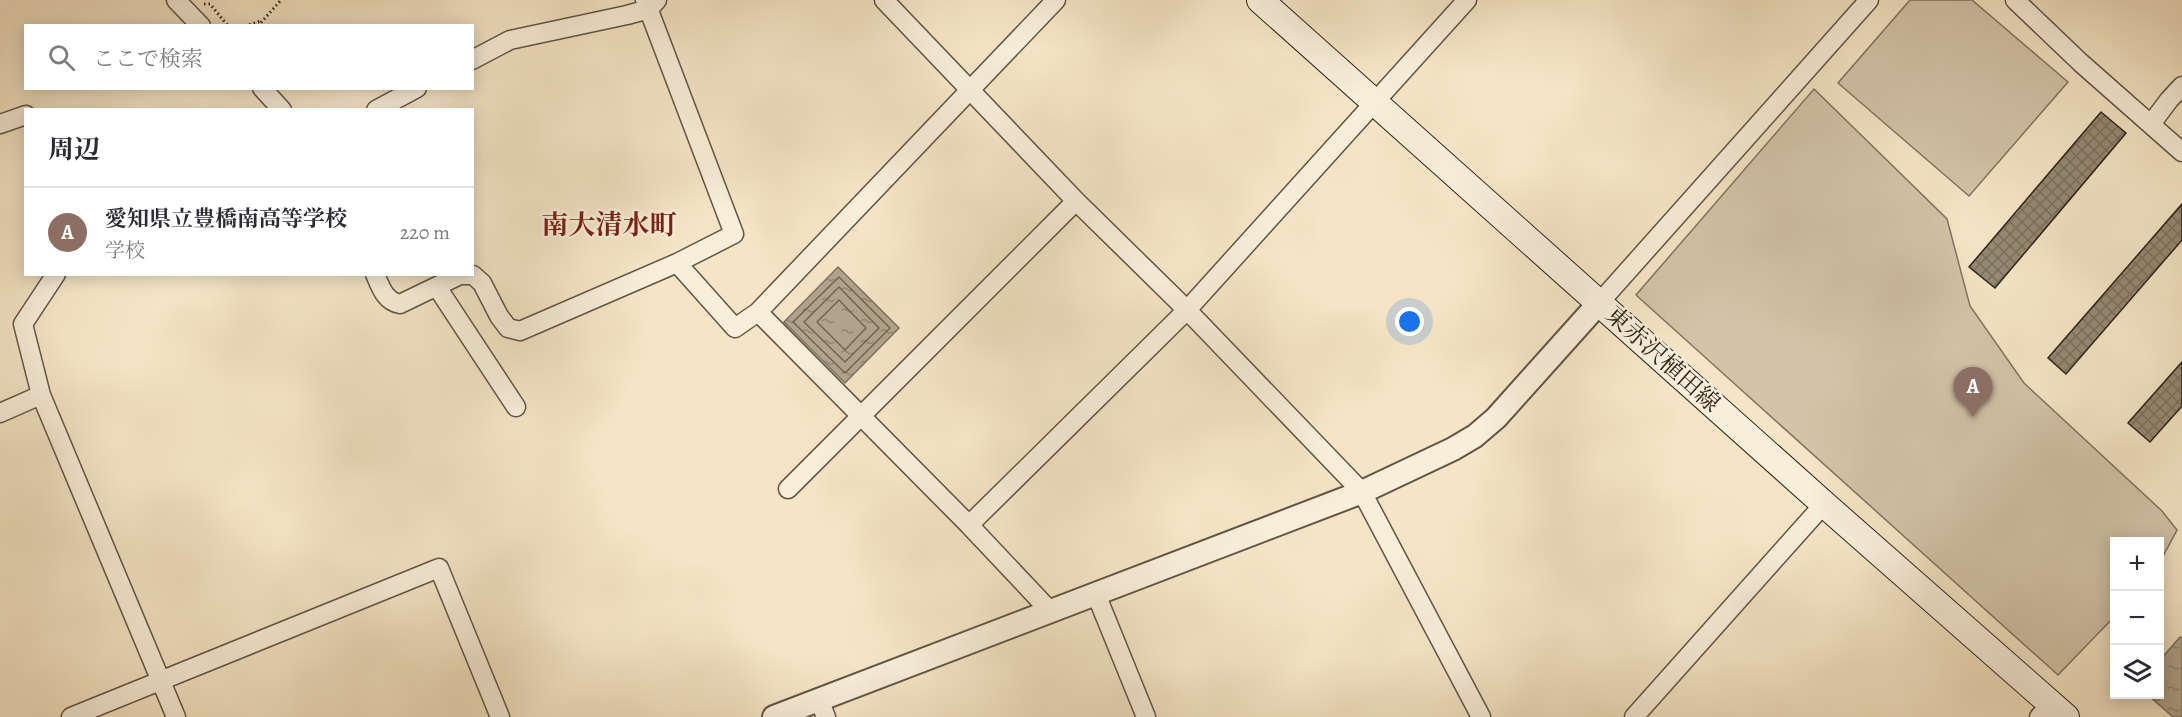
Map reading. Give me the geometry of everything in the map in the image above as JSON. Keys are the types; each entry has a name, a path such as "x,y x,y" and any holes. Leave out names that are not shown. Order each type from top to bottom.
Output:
{"main road":[{"name":"東赤沢植田線","path":"1260,0 1600,302 2052,712"}],"street":[{"path":"176,0 199,24"},
{"path":"884,0 1076,201 1187,310 1362,492 1481,717"},
{"path":"677,262 735,328 758,312 1056,0"},
{"path":"969,525 1187,310 1467,0"},
{"path":"774,717 822,708 1096,594 1362,492 1453,449 1475,436 1496,417 1600,302 1869,0"},
{"path":"2015,0 2081,63 2182,152"},
{"path":"474,59 510,40 627,15 650,3 734,234 677,262 520,331 508,328 498,316 482,283 474,276"},
{"path":"2151,124 2182,86"},
{"path":"264,90 280,108"},
{"path":"380,108 413,90"},
{"path":"0,124 24,116"},
{"path":"788,489 1076,201"},
{"path":"55,276 23,324 41,395 176,717"},
{"path":"376,276 385,296 392,302 400,304 458,276"},
{"path":"437,287 516,406"},
{"path":"758,312 969,525 1051,612"},
{"path":"0,413 41,395"},
{"path":"1634,717 1824,504"},
{"path":"71,717 439,568 500,717"},
{"path":"1096,594 1146,717"}],"path":[{"path":"259,24 281,0"},
{"path":"251,24 262,20"}],"shaded area":[{"path":"1910,0 1972,0 2068,82 1969,196 1838,83"},
{"path":"1814,89 1947,219 1970,306 2024,383 2162,511 2177,530 2164,554 2164,537 2110,537 2110,621 2058,675 1636,295"}],"water":[{"path":"838,267 899,328 845,383 784,322"},
{"path":"2180,637 2182,638 2182,717 2173,717 2153,699 2164,699 2164,655"}],"building":[{"path":"2101,112 2126,133 1995,288 1969,267"},
{"path":"2182,204 2182,240 2066,374 2048,358"},
{"path":"2182,362 2182,406 2150,442 2128,423"}],"place":[{"name":"愛知県立豊橋南高等学校","path":"1973,417"}],"district":[{"name":"南大清水町","path":"609,225"}]}
